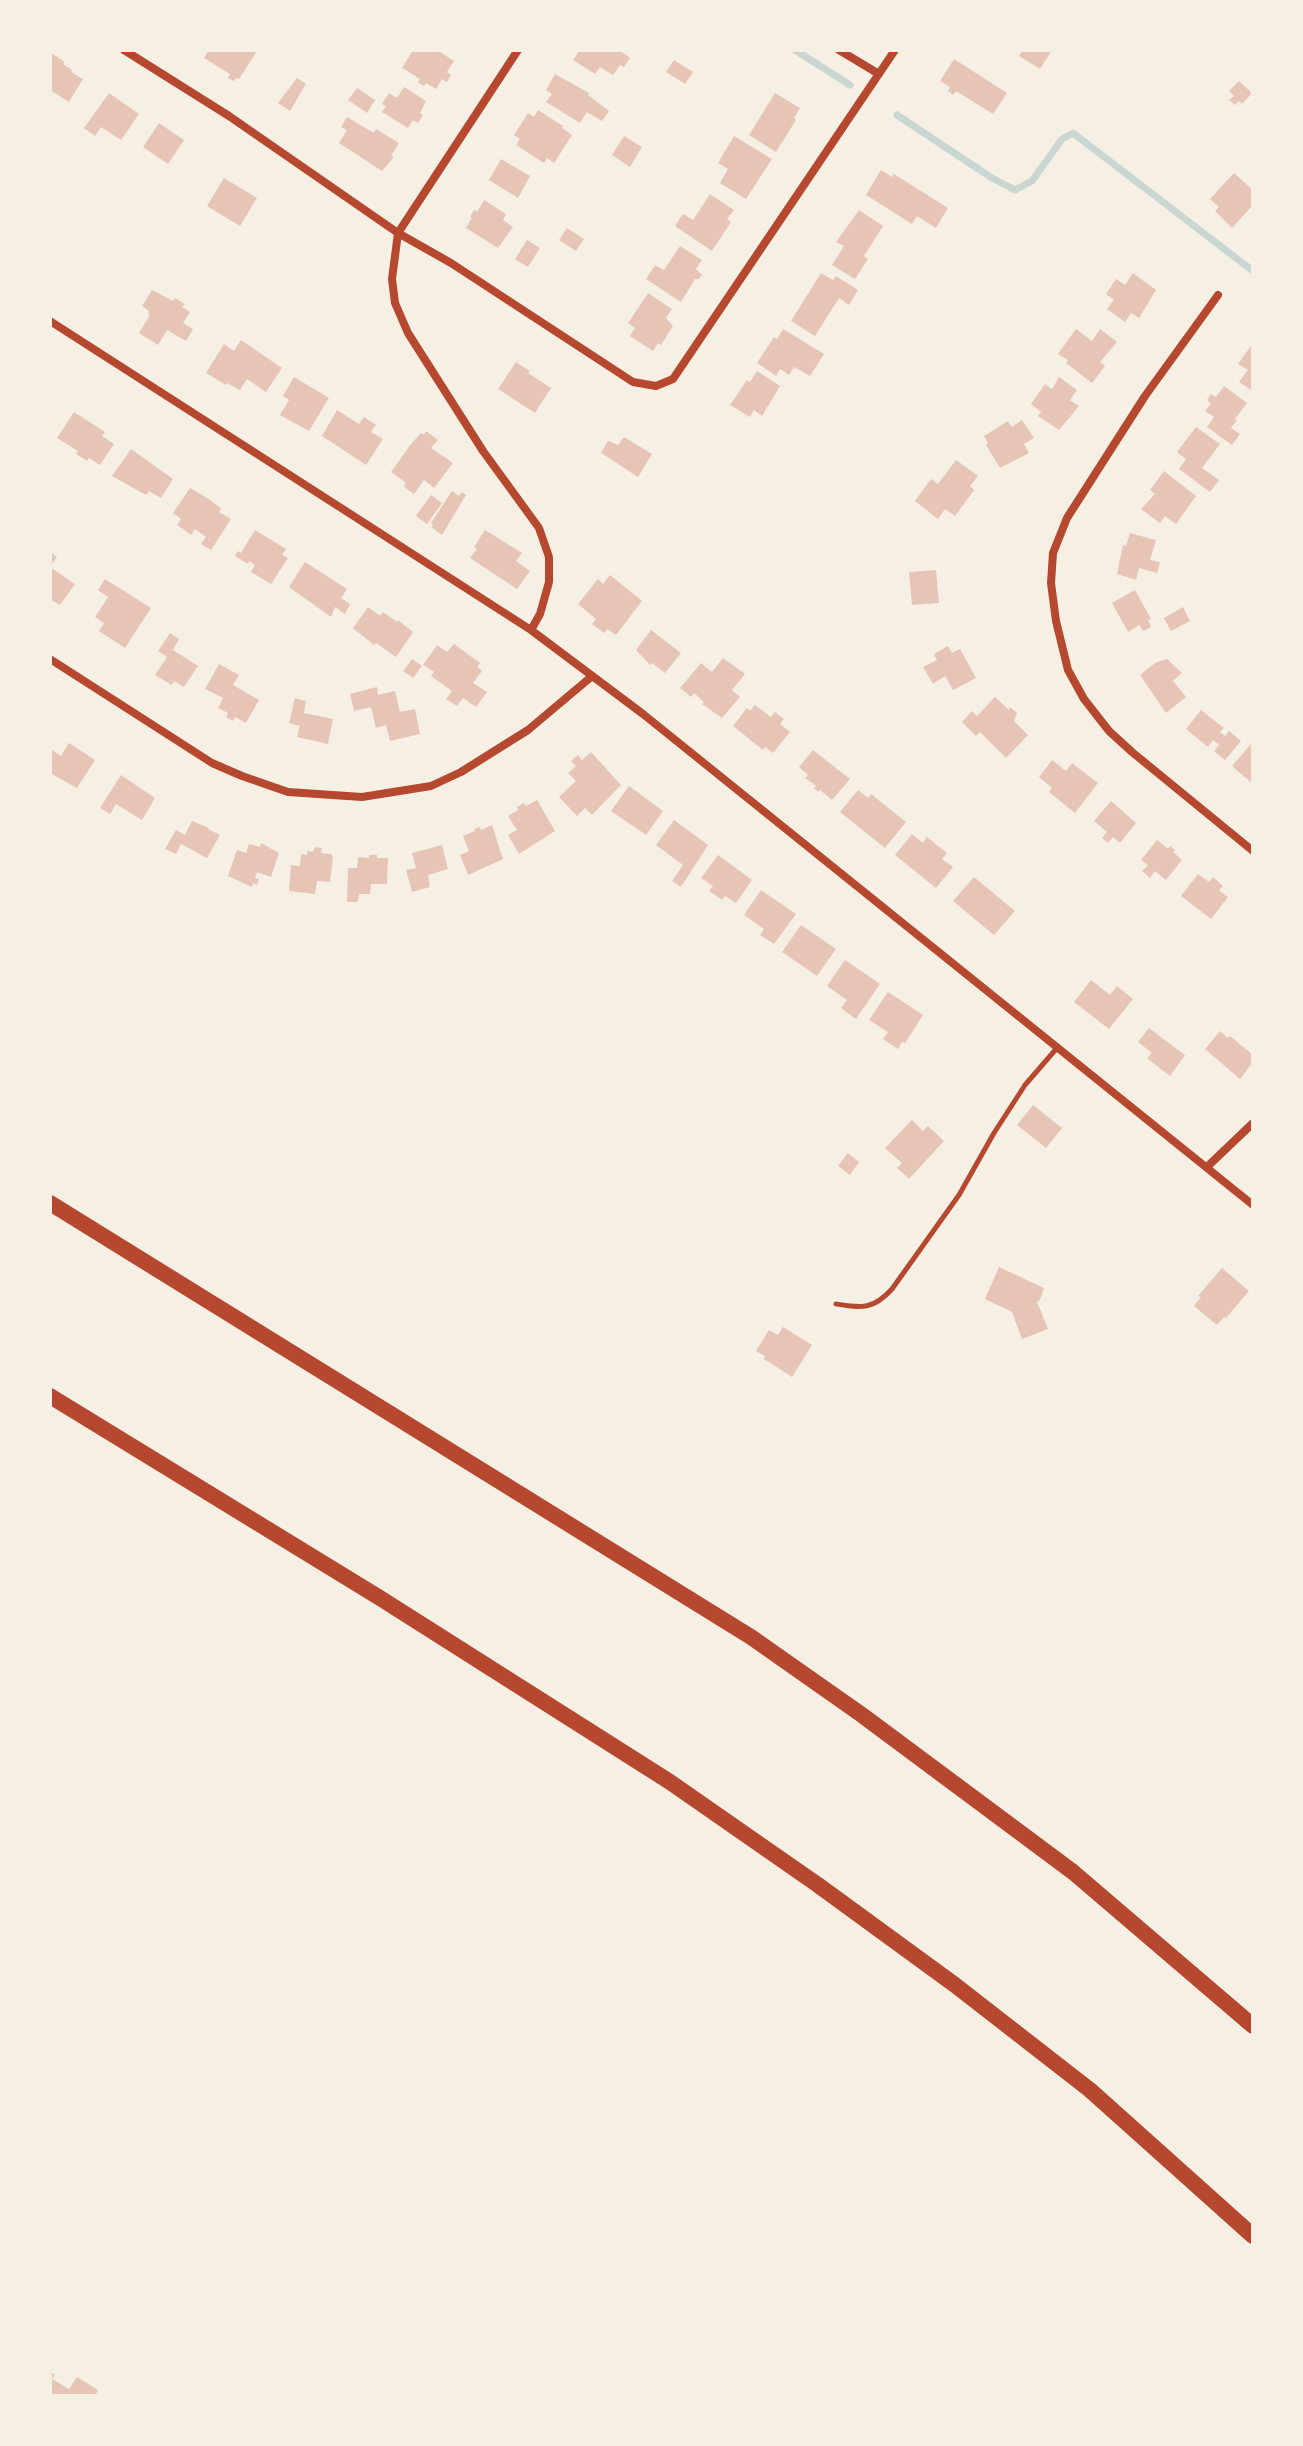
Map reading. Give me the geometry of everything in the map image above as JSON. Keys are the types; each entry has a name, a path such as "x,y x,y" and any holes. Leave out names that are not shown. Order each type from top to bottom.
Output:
{"highway":[{"path":"50,1203 751,1637 862,1715 1073,1872 1253,2026"},
{"path":"50,1396 380,1598 657,1773 806,1876 955,1985 1090,2090 1253,2236"}],"street":[{"path":"124,50 140,54 398,233 451,263 633,382 656,386 673,379 895,50"},
{"path":"518,50 398,233 392,279 395,303 408,333 483,451 539,528 549,557 549,582 540,614 531,630"},
{"path":"839,50 879,74"},
{"path":"1218,295 1119,435 1067,518 1053,553 1051,583 1068,670 1084,699 1109,731 1253,851"},
{"path":"50,321 531,630 643,714 1253,1205"},
{"path":"50,659 212,763 288,792 362,797 431,786 461,772 528,730 591,677"},
{"path":"1208,1166 1253,1123"}],"lane":[{"path":"836,1304 871,1306 881,1301 892,1289 959,1195 1025,1085 1058,1047"}],"building":[{"path":"209,50 257,51 239,79 234,81 228,78 230,74 204,58"},
{"path":"413,50 437,50 454,61 447,72 451,75 447,82 442,79 436,89 426,83 424,86 418,82 420,79 402,68"},
{"path":"580,50 619,50 630,58 613,75 600,67 595,74 573,60"},
{"path":"1023,50 1051,52 1040,69 1019,56"},
{"path":"50,52 83,79 69,102 50,90"},
{"path":"954,59 1007,93 993,114 956,91 953,95 948,91 950,87 940,81"},
{"path":"674,60 693,72 685,84 666,72"},
{"path":"555,74 589,93 609,111 602,121 587,112 580,123 546,102 552,94 546,90"},
{"path":"297,78 306,84 290,111 278,103"},
{"path":"1239,81 1252,93 1242,104 1239,101 1235,105 1229,100 1234,96 1229,91"},
{"path":"404,87 426,101 418,123 413,120 408,128 382,112 386,106 382,104 389,93 397,98"},
{"path":"357,88 375,100 367,113 348,100"},
{"path":"109,93 139,114 121,140 101,127 95,136 84,128"},
{"path":"775,93 800,108 776,152 749,135"},
{"path":"538,110 572,135 554,163 547,158 544,163 516,145 520,139 514,135 528,113 534,117"},
{"path":"347,117 399,143 391,156 394,157 382,171 339,143 347,130 341,127"},
{"path":"159,123 184,140 168,164 143,147"},
{"path":"624,136 642,147 630,167 612,155"},
{"path":"734,136 772,159 746,199 720,183 728,169 718,163"},
{"path":"501,159 530,176 518,198 489,180"},
{"path":"881,170 892,177 894,174 948,208 936,228 917,216 912,224 866,195"},
{"path":"1234,173 1253,190 1253,205 1232,228 1215,211 1219,207 1210,199"},
{"path":"224,178 257,198 240,226 207,206"},
{"path":"710,194 734,210 727,219 731,222 712,251 675,226 683,214 693,220"},
{"path":"484,200 506,214 503,220 513,227 498,248 466,228 474,210 477,212"},
{"path":"859,210 883,226 864,256 868,259 855,279 832,265 844,246 836,242"},
{"path":"567,228 584,239 576,251 559,240"},
{"path":"527,240 540,248 528,267 515,259"},
{"path":"680,246 702,260 696,269 702,275 695,279 681,302 646,279 655,265 664,270"},
{"path":"821,273 833,280 836,276 858,290 849,305 839,298 815,336 791,321"},
{"path":"1133,273 1156,290 1139,318 1131,313 1125,322 1107,309 1114,300 1106,294 1116,279 1125,285"},
{"path":"152,290 185,304 182,307 190,312 183,323 193,329 186,341 167,330 158,345 139,333 150,315 142,306"},
{"path":"648,293 672,309 666,318 673,326 661,345 658,343 653,351 630,336 635,328 628,323"},
{"path":"783,329 824,354 810,376 794,367 789,375 780,369 776,376 757,363"},
{"path":"1076,329 1092,341 1100,329 1117,342 1100,362 1105,366 1092,383 1058,354"},
{"path":"241,340 282,368 266,392 247,379 240,390 206,373 224,344 234,351"},
{"path":"1253,343 1253,391 1239,382 1248,370 1238,364"},
{"path":"516,362 551,388 535,413 498,389"},
{"path":"757,371 780,386 762,416 754,410 750,417 730,405"},
{"path":"294,377 329,398 309,431 280,415 289,400 283,396"},
{"path":"1059,377 1077,390 1070,400 1079,406 1059,430 1038,416 1041,412 1031,404 1045,384 1052,389"},
{"path":"1224,386 1247,403 1231,428 1240,434 1232,445 1207,427 1214,417 1205,411 1211,404 1207,400 1211,394 1216,397"},
{"path":"337,410 359,424 364,417 376,425 371,432 383,439 366,465 322,436"},
{"path":"74,412 105,432 102,436 114,444 100,465 89,458 87,461 76,454 78,451 57,438"},
{"path":"1022,420 1034,438 1024,444 1029,453 1000,468 984,436 1008,421 1012,427"},
{"path":"1196,427 1220,444 1202,468 1219,480 1210,492 1179,469 1186,459 1177,452"},
{"path":"426,431 438,440 431,448 453,463 434,488 424,480 414,494 404,487 406,483 391,472 411,444"},
{"path":"624,437 652,454 638,477 601,453 608,441 618,445"},
{"path":"131,449 173,479 161,498 149,491 146,495 112,476"},
{"path":"956,460 978,476 970,486 974,490 955,516 945,509 938,519 915,501 931,479 938,484"},
{"path":"1164,471 1196,496 1176,524 1165,516 1160,523 1141,509 1155,494 1150,490"},
{"path":"190,488 221,508 219,512 231,519 211,550 201,544 206,537 195,529 191,535 177,525 181,519 173,513"},
{"path":"452,491 459,496 462,492 466,495 442,535 431,527 431,523"},
{"path":"431,495 442,503 427,524 416,516"},
{"path":"255,530 286,549 282,555 288,558 271,584 251,572 255,565 235,556 238,551 241,553"},
{"path":"485,530 522,553 516,561 530,571 517,589 470,558"},
{"path":"1130,533 1156,540 1150,560 1160,562 1157,573 1139,568 1136,580 1117,574 1123,545 1126,546"},
{"path":"50,552 57,557 50,567"},
{"path":"305,562 347,589 341,598 350,604 345,614 335,607 331,617 289,587"},
{"path":"50,567 75,584 60,605 50,599"},
{"path":"936,570 939,603 912,605 909,572"},
{"path":"610,575 642,601 616,635 607,629 604,633 592,624 596,619 578,604 598,579 603,584"},
{"path":"105,579 151,608 125,648 99,631 104,623 95,617 108,597 98,590"},
{"path":"1135,590 1151,619 1148,620 1151,627 1143,631 1139,625 1128,632 1112,603"},
{"path":"368,607 380,616 383,612 398,620 413,632 396,657 353,628"},
{"path":"1183,607 1190,621 1171,631 1164,618"},
{"path":"651,630 681,653 665,673 652,663 650,665 636,650"},
{"path":"170,633 179,639 173,650 198,666 184,687 174,681 172,685 155,675 167,657 158,651"},
{"path":"454,644 480,663 477,667 482,671 473,683 487,692 476,707 463,698 457,706 446,699 452,691 431,676 434,672 423,665 437,645 447,652"},
{"path":"948,646 952,653 960,649 976,678 953,690 945,676 933,684 923,667 937,660 934,654"},
{"path":"723,658 745,674 732,690 740,697 722,718 702,704 704,702 694,693 691,697 680,688 701,663 712,672"},
{"path":"412,659 422,666 413,678 403,671"},
{"path":"1167,659 1182,673 1173,681 1186,697 1166,713 1140,675 1155,663"},
{"path":"219,664 239,675 233,685 259,700 246,723 235,717 233,721 226,717 228,713 218,708 223,698 205,689"},
{"path":"377,687 378,695 395,691 400,712 415,709 420,734 390,741 386,725 376,728 371,707 354,711 350,694"},
{"path":"995,697 1017,713 1014,721 1028,735 1006,758 980,732 976,736 962,722 972,711 977,716"},
{"path":"295,698 306,701 304,713 333,719 328,744 297,737 300,726 289,723"},
{"path":"755,705 771,717 775,712 784,719 780,724 790,732 773,753 765,747 763,750 733,726 747,708 750,711"},
{"path":"1201,710 1224,728 1220,732 1225,736 1229,731 1241,741 1225,760 1214,751 1219,745 1213,740 1208,747 1186,729"},
{"path":"69,743 95,760 77,788 50,773 50,753 52,750 61,756"},
{"path":"1251,744 1253,746 1253,784 1232,766"},
{"path":"813,750 850,779 832,800 814,788 816,786 805,778 808,775 799,767"},
{"path":"591,752 621,785 592,815 585,808 577,816 559,797 576,781 568,773 576,766 571,761 578,755 582,760"},
{"path":"1052,760 1066,771 1072,763 1098,783 1075,813 1049,792 1052,788 1039,777"},
{"path":"121,775 155,798 142,820 116,804 110,814 100,808"},
{"path":"629,786 663,811 646,835 611,811"},
{"path":"858,790 868,798 871,794 906,822 885,848 840,812"},
{"path":"537,800 555,831 519,854 508,835 517,830 508,816 524,803 526,806"},
{"path":"1111,801 1136,823 1120,843 1113,837 1108,843 1102,838 1107,832 1094,821"},
{"path":"674,820 708,845 681,887 672,881 683,865 656,845"},
{"path":"192,821 220,835 207,858 181,844 176,854 165,849 176,830 185,835"},
{"path":"492,825 503,859 468,875 460,855 469,851 463,836 474,829 480,827 481,830"},
{"path":"912,834 923,843 927,837 947,853 942,859 953,867 936,888 895,855"},
{"path":"1157,840 1168,849 1170,846 1175,850 1173,852 1182,860 1166,880 1155,871 1150,878 1142,871 1148,865 1141,860"},
{"path":"261,843 279,853 271,877 257,872 257,885 253,883 252,887 228,876 237,850 246,853 249,844 260,847"},
{"path":"442,845 448,869 428,875 430,887 412,892 406,870 416,868 412,853"},
{"path":"315,847 322,848 321,853 333,857 330,882 317,881 315,894 289,891 291,865 300,866 301,854 313,852"},
{"path":"369,855 388,858 387,884 371,884 370,894 359,894 358,902 347,902 348,868 357,868 358,857 369,858"},
{"path":"718,855 752,880 736,903 725,896 722,900 709,891 713,886 701,878"},
{"path":"1198,874 1209,882 1213,877 1223,886 1219,890 1228,897 1211,919 1181,896"},
{"path":"974,877 1015,911 994,935 953,901"},
{"path":"761,890 796,914 774,944 760,935 764,929 744,915"},
{"path":"801,925 836,949 817,976 782,952"},
{"path":"845,960 880,984 856,1019 841,1008 847,1000 827,986"},
{"path":"1091,980 1110,995 1117,986 1133,999 1109,1029 1074,1002"},
{"path":"888,992 923,1015 898,1049 883,1039 888,1032 869,1020"},
{"path":"1149,1028 1185,1055 1170,1076 1147,1058 1152,1053 1138,1042"},
{"path":"1220,1031 1253,1055 1253,1062 1240,1079 1205,1049"},
{"path":"1033,1105 1062,1128 1046,1148 1017,1125"},
{"path":"912,1120 923,1131 928,1126 944,1141 909,1179 897,1168 902,1163 885,1148"},
{"path":"848,1153 859,1162 850,1175 838,1166"},
{"path":"999,1267 1044,1288 1037,1302 1048,1329 1022,1339 1012,1312 985,1299"},
{"path":"1222,1268 1249,1291 1217,1325 1194,1306 1201,1297 1198,1296"},
{"path":"783,1327 812,1345 792,1377 756,1351 769,1330 778,1335"},
{"path":"50,2372 55,2374 52,2379 69,2389 77,2377 98,2390 95,2396 50,2396"}],"waterway":[{"path":"795,50 850,85"},
{"path":"897,115 1015,190 1032,181 1062,139 1073,133 1253,271"}]}
